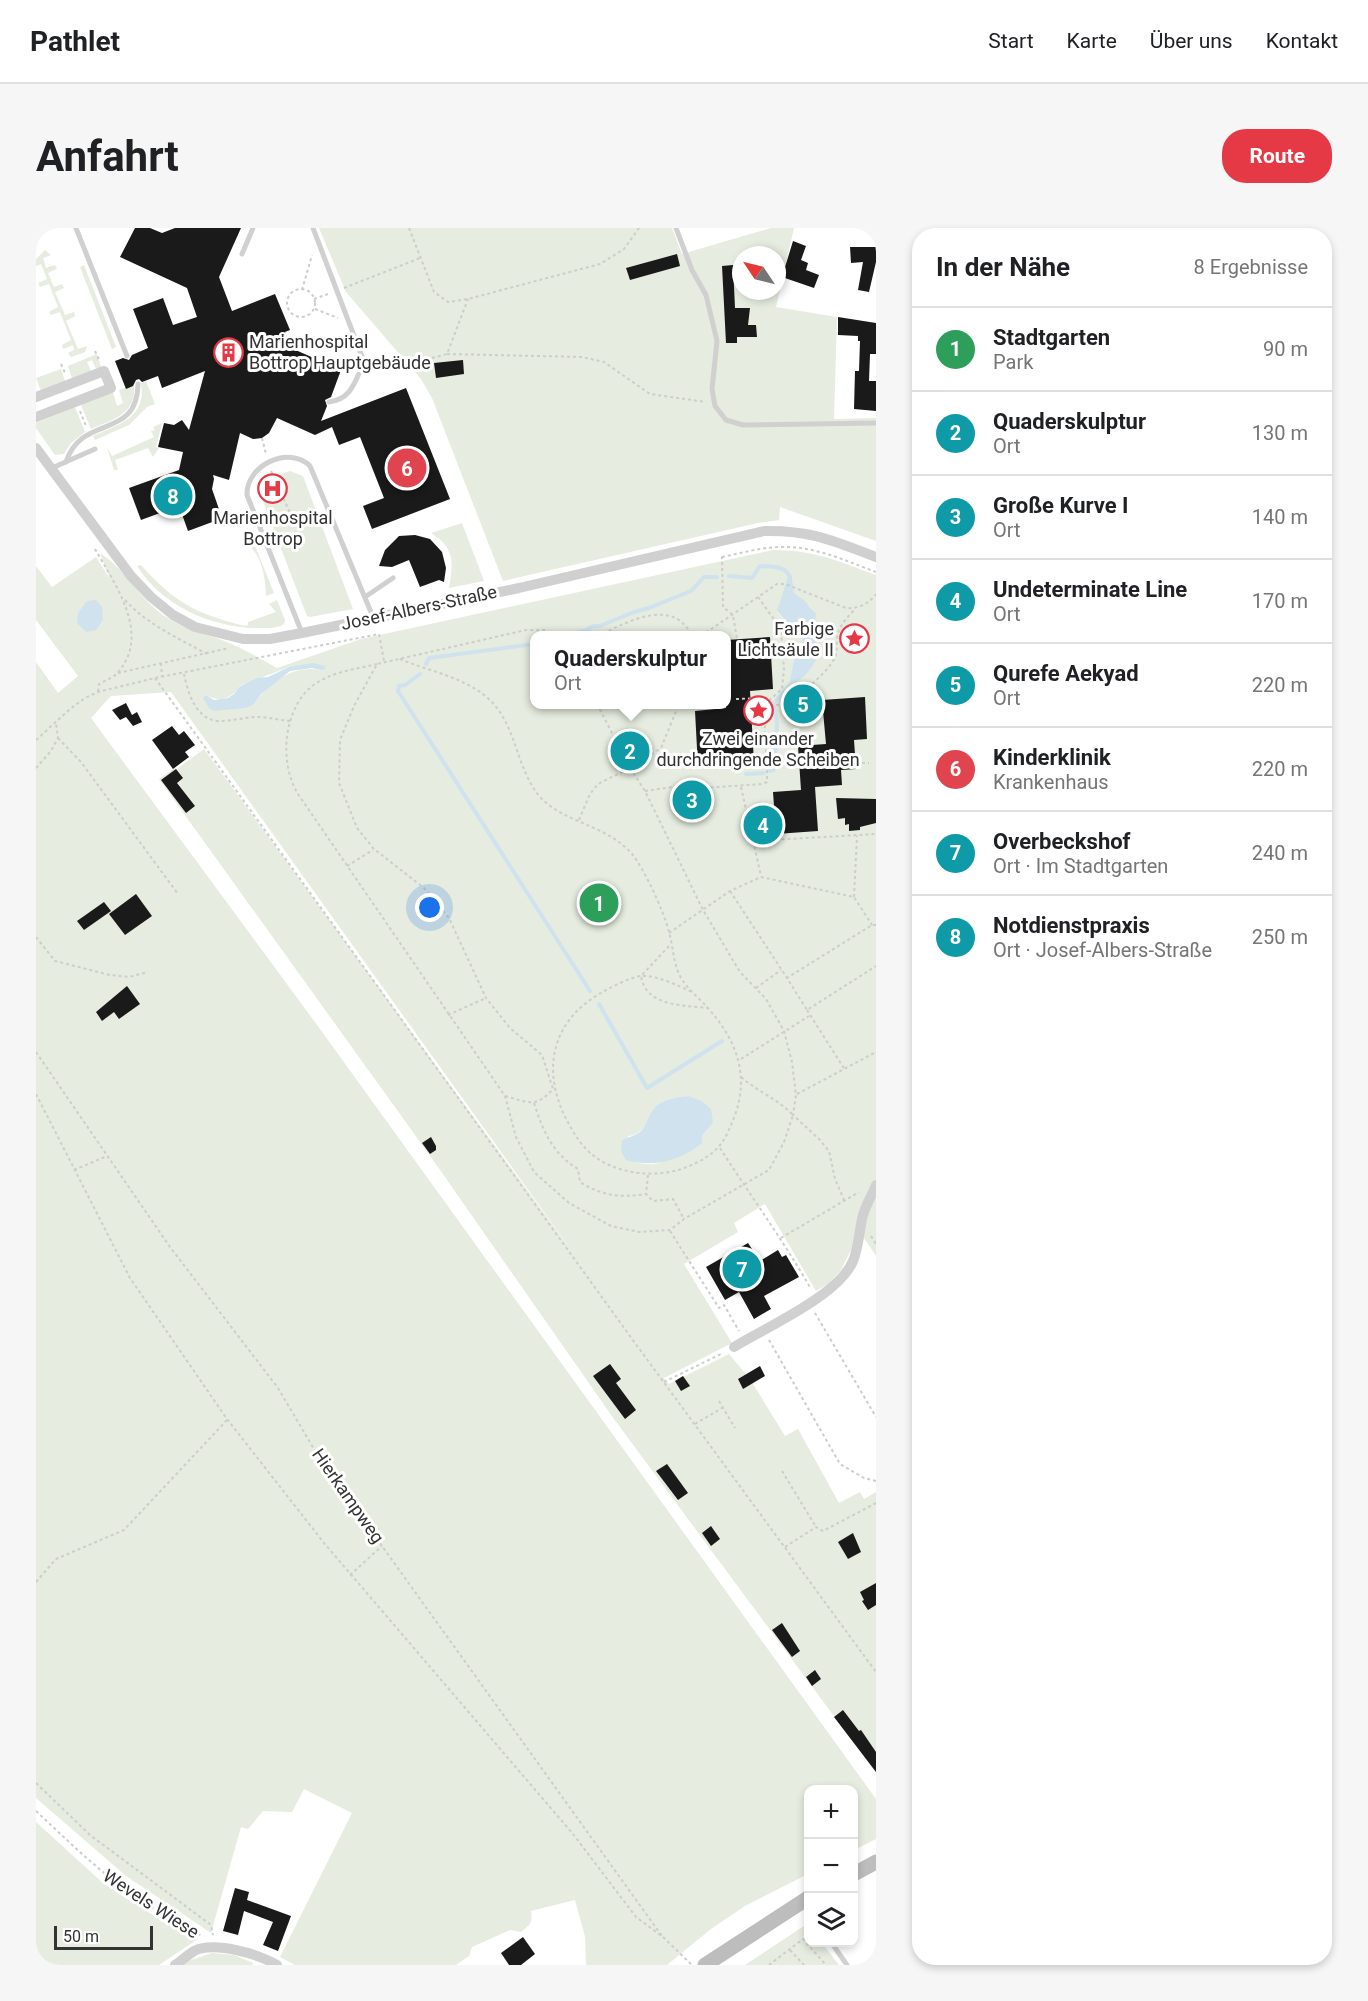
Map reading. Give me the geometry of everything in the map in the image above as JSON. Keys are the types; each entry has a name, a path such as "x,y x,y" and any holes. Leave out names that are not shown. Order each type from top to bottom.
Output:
{"main road":[{"path":"858,1872 876,1862"},
{"path":"705,1965 804,1904"}],"street":[{"path":"36,397 104,371 111,388 36,417"},
{"name":"Josef-Albers-Straße","path":"36,448 131,576 151,597 173,615 195,627 243,639 270,639 302,633 519,588 764,531 788,531 822,536 876,557"},
{"path":"734,1347 813,1301 838,1282 853,1260 864,1213 876,1185"},
{"path":"175,1965 196,1950 215,1946 263,1958 277,1965"}],"lane":[{"path":"76,228 127,356"},
{"path":"242,254 253,228"},
{"path":"313,228 364,362 348,394 339,400 329,402"},
{"path":"676,228 692,270 706,295 717,341 712,389 714,403 726,420 743,425 876,423"},
{"path":"364,362 383,364 423,360"},
{"path":"66,462 69,453 81,438 117,423 129,415 138,397 138,384"},
{"path":"51,469 95,448"},
{"path":"302,633 247,495 249,479 261,466 284,457 306,461 310,466 373,617"},
{"path":"365,597 393,579"},
{"path":"834,1947 847,1965"}],"path":[{"path":"409,228 434,291 448,302 468,299 600,264 624,249 639,228"},
{"path":"302,290 317,238"},
{"path":"314,299 420,258"},
{"path":"302,290 311,294 314,299 314,309 302,317 295,316 289,309 289,297 293,292 302,290"},
{"path":"447,354 468,299"},
{"path":"314,309 351,325"},
{"path":"423,360 447,354 582,357 604,362 650,394 714,403"},
{"path":"262,438 269,463 297,528"},
{"path":"722,541 723,607 733,615 736,639"},
{"path":"722,557 781,546 804,548 876,572"},
{"path":"94,548 123,598 130,618 131,639 127,658 118,673"},
{"path":"709,631 777,584 855,609"},
{"path":"736,699 757,699 765,705 778,705 812,685 835,659 839,628 855,609 872,600 876,594"},
{"path":"758,597 781,628 784,669 782,689 765,705 766,752"},
{"path":"123,598 137,613 157,627 207,654"},
{"path":"608,631 640,616 662,615 682,621 690,631"},
{"path":"547,631 526,630 384,661 338,673 311,687 299,702 290,721 286,755 288,774 292,785 448,1016 505,1096 516,1137 534,1172 569,1203 611,1226 639,1232 670,1230 684,1219 769,1170 784,1142 794,1115 796,1095 792,1062 784,1031 766,999 740,972 703,910 645,791 630,768 599,709"},
{"path":"36,740 85,698 98,692 155,678 379,634 384,661"},
{"path":"98,692 99,684 118,673 235,646"},
{"path":"377,664 340,740 339,783 357,828 374,849 424,888 448,918 486,998 510,1028 542,1055 562,1113 590,1154 608,1165 633,1173 657,1174 690,1166 720,1148 728,1134 740,1100 740,1059 723,1028 680,975 670,945 669,933 646,876 631,853 609,835 550,806 532,786 507,722 485,695 465,683 400,659"},
{"path":"161,663 162,677"},
{"path":"183,673 190,697 200,711 210,719 220,721 257,717 290,721"},
{"path":"155,678 876,1672"},
{"path":"579,820 590,794 598,784 630,768 661,748 677,709"},
{"path":"36,768 51,751 58,738 56,723"},
{"path":"58,738 81,762 178,894"},
{"path":"645,791 679,786 741,787 767,782 767,758"},
{"path":"856,764 869,763"},
{"path":"741,787 761,877"},
{"path":"753,841 876,834"},
{"path":"786,978 874,925 854,897 857,836"},
{"path":"347,866 374,849"},
{"path":"669,933 730,891 761,877 854,897"},
{"path":"730,891 844,1070"},
{"path":"36,937 55,961 110,975 129,976 148,972"},
{"path":"505,1096 534,1103 545,1098 553,1089 553,1052 560,1034 572,1016 589,1000 610,988 641,976 670,945"},
{"path":"807,1010 876,966"},
{"path":"756,988 781,970"},
{"path":"641,976 671,982 692,992"},
{"path":"641,976 643,987 656,1000 708,1008"},
{"path":"448,1016 486,998"},
{"path":"740,1059 809,1016"},
{"name":"Hierkampweg","path":"36,1052 170,1247 278,1388 321,1461 663,1937"},
{"path":"796,1095 876,1052"},
{"path":"740,1076 751,1086 786,1107 819,1139 829,1151 835,1179 844,1200 781,1238"},
{"name":"Hierkampweg","path":"36,1095 130,1278 227,1419 350,1575 573,1834 636,1917 663,1937 692,1965"},
{"path":"534,1103 549,1142 564,1161 578,1169 580,1182 594,1191 611,1196 626,1197 646,1194"},
{"path":"720,1148 781,1238 876,1417"},
{"path":"74,1170 107,1156"},
{"path":"646,1194 648,1173"},
{"path":"646,1194 653,1201 673,1199 684,1219"},
{"path":"670,1230 719,1308 724,1305 744,1341"},
{"path":"763,1330 840,1464 864,1478 876,1481"},
{"path":"664,1382 734,1347"},
{"path":"719,1401 735,1428"},
{"path":"695,1424 722,1408"},
{"path":"36,1582 56,1559 124,1530 227,1419"},
{"path":"782,1471 816,1527 823,1532 876,1505"},
{"path":"785,1547 816,1527"},
{"path":"350,1575 382,1545"},
{"path":"36,1783 90,1835 211,1925 215,1946"},
{"name":"Wevels Wiese","path":"36,1811 105,1874 144,1903 188,1926 215,1946"},
{"path":"769,1965 774,1964 803,1939 826,1965"},
{"path":"790,1950 804,1965"}],"shaded area":[{"path":"319,228 672,228 682,254 771,228 794,228 786,263 786,246 732,246 732,300 778,300 776,307 837,317 834,419 876,418 876,541 780,507 779,520 503,581 432,398 421,379 346,292"},
{"path":"45,250 51,255 43,258 46,268 55,265 57,269 48,273 54,287 62,284 64,288 55,292 65,315 74,312 75,316 66,321 78,349 87,346 85,352 71,357 68,353 74,350 73,345 63,349 62,345 71,340 60,312 51,315 49,312 58,307 49,284 40,287 38,283 47,279 41,264 36,266 36,259"},
{"path":"84,265 116,347 112,349 80,267"},
{"path":"97,354 101,367 96,369 92,360 87,362 91,371 72,378 68,366"},
{"path":"61,369 65,381 41,391 36,378"},
{"path":"146,381 155,404 147,407 129,425 95,440 93,436 121,423 135,412 142,395 141,383"},
{"path":"134,385 134,395 127,409 115,419 91,429 81,405 113,392 117,406 123,403 119,390"},
{"path":"75,407 85,432 71,443 64,454 55,455 36,428 36,423"},
{"path":"162,423 156,447 159,448 153,457 148,448 115,460 118,470 114,470 107,447 112,456 154,437 151,431 155,430 153,427"},
{"path":"290,471 303,476 353,609 307,616 259,491 267,479"},
{"path":"462,523 484,581 449,588 452,570 450,556 444,544 431,533"},
{"path":"247,526 274,593 266,596 260,562 248,545"},
{"path":"773,550 814,554 876,575 876,1256 864,1238 850,1252 841,1270 829,1283 816,1291 765,1204 734,1223 738,1232 684,1264 732,1343 664,1378 669,1384 729,1354 750,1379 785,1436 798,1429 839,1503 860,1492 864,1499 876,1492 876,1773 614,1419 433,1160 159,779 204,749 577,1258 171,692 111,696 91,718 320,1029 876,1799 876,1839 858,1848 858,1785 804,1785 804,1876 745,1906 711,1929 667,1965 586,1965 585,1937 575,1900 531,1911 530,1923 521,1932 510,1930 472,1947 469,1956 456,1965 295,1965 280,1957 352,1813 304,1789 292,1812 263,1811 248,1829 241,1827 211,1933 126,1876 36,1798 36,662 58,693 78,676 36,620 36,566 52,587 96,557 110,579 100,553 117,567 146,600 163,615 186,628 219,639 277,668 361,639","holes":["792,576 794,593 810,606 815,614 815,649 809,670 790,686 793,663 804,637 804,630 789,625 777,612","325,666 321,670 301,670 282,677 266,689 253,705 209,708 206,695 216,699 229,697 240,686 289,667","689,1096 713,1123 695,1140 659,1163 642,1164 626,1159 628,1136 640,1132 657,1107 671,1098"]},
{"path":"141,565 175,597 213,617 245,626 248,622 276,612 269,604 277,600 285,620 284,624 271,628 240,627 206,619 189,612 174,603 147,580 137,566"},
{"path":"36,1822 104,1884 146,1911 198,1939 159,1965 36,1965"},
{"path":"804,1926 804,1947 825,1947 839,1965 745,1965"},
{"path":"212,1953 234,1955 253,1963 252,1965 182,1965"}],"water":[{"path":"789,574 792,576 794,593 805,601 816,614 814,656 816,660 805,675 789,687 793,663 804,637 804,630 789,625 777,611"},
{"path":"96,600 102,607 103,620 96,630 86,632 77,623 78,613 87,601"},
{"path":"313,663 325,666 325,669 290,671 261,694 253,705 245,708 214,711 209,708 203,698 206,695 214,700 228,698 239,687 257,678 268,677 289,667"},
{"path":"689,1096 703,1102 711,1109 713,1123 702,1135 702,1143 685,1154 666,1161 646,1163 626,1160 621,1151 622,1141 638,1134 651,1113 663,1102"}],"building":[{"path":"135,228 150,228 162,233 175,228 241,228 219,277 232,311 275,294 290,330 285,332 291,348 341,370 331,397 325,400 327,406 321,421 406,388 450,499 372,529 363,506 384,498 360,437 339,445 332,427 315,435 277,418 269,433 262,438 253,439 240,433 229,480 213,475 212,489 220,512 213,515 215,521 188,531 179,506 141,520 129,488 179,470 183,452 158,447 164,423 174,425 182,420 189,430 205,371 162,388 158,376 142,382 139,379 136,380 133,386 126,389 115,361 123,358 129,360 132,355 148,348 133,309 163,298 173,325 197,317 187,288 120,257"},
{"path":"793,241 806,246 801,260 808,263 806,270 819,275 814,288 786,278 786,264"},
{"path":"850,247 876,247 876,262 869,292 858,290 863,262 851,263"},
{"path":"677,254 680,266 630,280 626,268"},
{"path":"732,265 732,300 735,300 735,308 750,308 748,325 756,325 757,337 737,337 737,343 726,343 722,266"},
{"path":"838,317 876,323 876,354 870,354 869,381 876,381 876,411 854,409 855,371 859,371 860,341 858,341 858,336 838,335"},
{"path":"463,360 464,374 436,378 434,363"},
{"path":"415,535 430,539 442,552 446,568 444,582 439,580 420,587 409,560 392,567 379,566 385,550 399,536"},
{"path":"770,637 773,689 750,691 754,763 698,767 695,711 731,709 731,640"},
{"path":"865,697 867,739 854,740 856,769 841,770 842,785 815,787 818,831 776,834 773,792 801,790 798,746 826,744 822,700"},
{"path":"126,703 132,715 137,712 142,722 133,726 126,717 120,720 112,710"},
{"path":"172,726 179,735 184,731 195,745 185,752 189,757 173,769 152,740"},
{"path":"176,769 183,778 177,783 195,806 186,813 161,780"},
{"path":"836,798 876,799 876,823 860,827 860,830 849,831 849,824 845,825 845,818 838,819"},
{"path":"136,894 152,916 125,935 109,914"},
{"path":"104,902 111,911 84,930 77,921"},
{"path":"127,986 140,1004 119,1019 114,1012 102,1021 96,1012"},
{"path":"431,1137 436,1150 430,1154 422,1143"},
{"path":"748,1243 760,1261 778,1250 782,1257 786,1255 799,1277 764,1296 771,1309 754,1319 739,1292 725,1300 706,1267"},
{"path":"610,1364 621,1379 616,1383 636,1410 625,1419 593,1376"},
{"path":"760,1366 765,1376 743,1389 738,1379"},
{"path":"683,1376 690,1386 681,1391 675,1381"},
{"path":"667,1464 688,1493 678,1500 656,1471"},
{"path":"711,1526 720,1539 711,1546 702,1533"},
{"path":"853,1533 861,1552 848,1559 838,1542"},
{"path":"876,1583 876,1605 868,1610 862,1601 864,1600 860,1592"},
{"path":"782,1623 800,1651 792,1657 772,1630"},
{"path":"815,1670 821,1679 812,1686 806,1677"},
{"path":"843,1710 876,1752 876,1772 834,1717"},
{"path":"235,1888 249,1892 247,1900 291,1916 278,1951 263,1945 273,1922 244,1911 238,1935 223,1931"},
{"path":"523,1937 535,1954 521,1965 509,1965 501,1953"}],"waterway":[{"path":"729,576 752,578 760,566 782,569 790,578"},
{"path":"585,631 593,626 600,626 691,591 704,577 717,577"},
{"path":"426,664 429,658 530,645"},
{"path":"420,674 405,685 399,686 398,691 590,991"},
{"path":"770,771 774,770 777,722 773,704 792,683"},
{"path":"746,774 764,773"},
{"path":"599,1004 647,1088 722,1041"}],"place":[{"name":"Marienhospital Bottrop Hauptgebäude","path":"228,352"},
{"name":"Kinderklinik","path":"407,468"},
{"name":"Marienhospital Bottrop","path":"273,489"},
{"name":"Notdienstpraxis","path":"173,496"},
{"name":"Farbige Lichtsäule II","path":"855,639"},
{"name":"Qurefe Aekyad","path":"803,704"},
{"name":"Zwei einander durchdringende Scheiben","path":"758,710"},
{"name":"Quaderskulptur","path":"630,751"},
{"name":"Große Kurve I","path":"692,800"},
{"name":"Undeterminate Line","path":"763,825"},
{"name":"Stadtgarten","path":"599,903"},
{"name":"Overbeckshof","path":"742,1269"}]}
